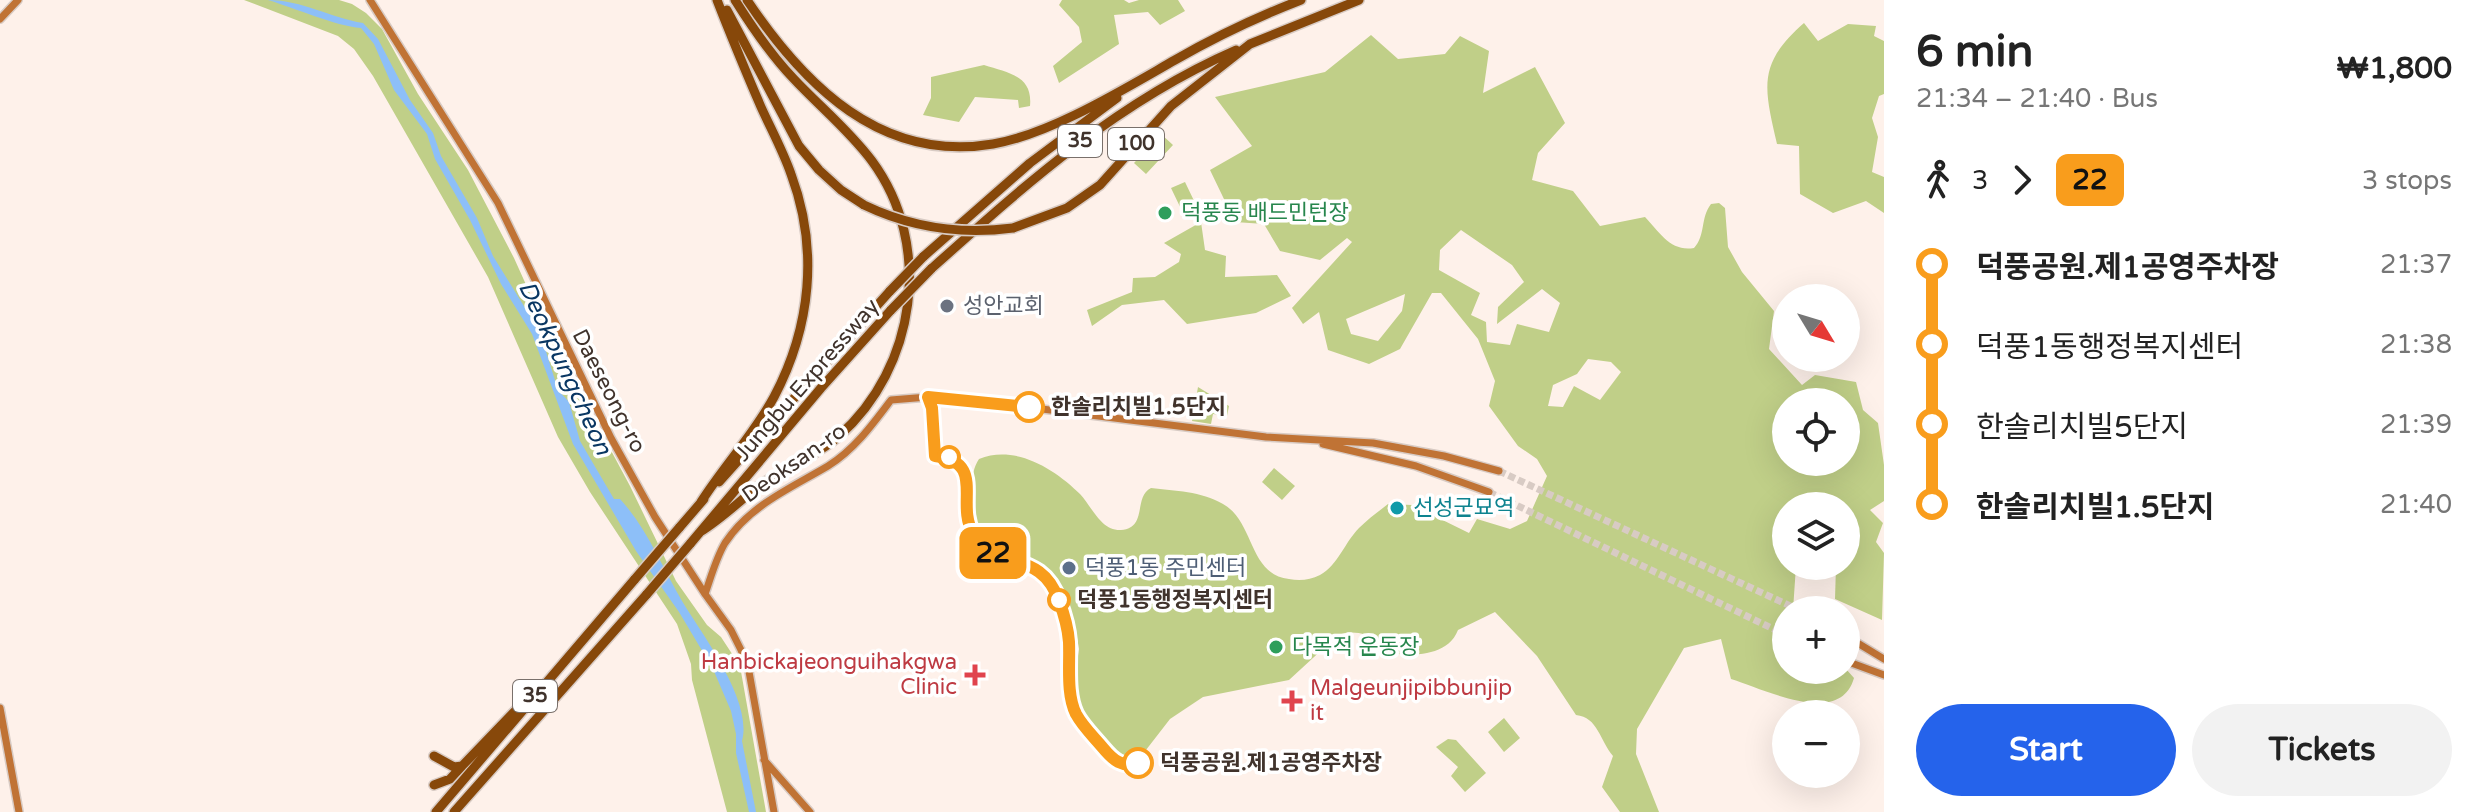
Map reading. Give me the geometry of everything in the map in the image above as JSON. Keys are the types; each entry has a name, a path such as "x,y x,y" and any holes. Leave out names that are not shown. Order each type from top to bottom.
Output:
{"highway":[{"name":"100","path":"719,0 799,146 841,190 887,216 934,229 987,231 1013,228 1067,208 1093,190 1171,106 1250,44 1359,0"},
{"path":"701,502 722,468 759,422 788,368 807,302 810,268 806,222 791,174 719,0"},
{"path":"700,532 717,522 762,484 821,450 855,419 891,366 909,304 906,244 889,188 854,140 775,57 735,0"},
{"name":"100","path":"747,0 794,64 841,107 876,127 921,142 948,145 992,144 1047,126 1139,82 1220,35 1301,0"},
{"name":"Jungbu Expressway","path":"454,812 647,594 821,388 931,269 1007,201 1097,128 1175,79 1250,44"},
{"name":"Jungbu Expressway","path":"436,812 701,502 890,291 923,257 1030,163 1139,82"},
{"path":"434,785 450,779 525,700 551,678"},
{"path":"434,756 454,767 462,766"},
{"path":"463,812 478,785"}],"main road":[{"path":"0,19 18,0"},
{"name":"Daeseong-ro","path":"370,0 498,203 642,496 731,630 748,666 774,812"},
{"name":"Deoksan-ro","path":"705,594 723,546 738,527 775,495 830,465 861,438 891,400 928,397 970,400 1313,441 1373,443 1444,456 1499,471"},
{"name":"Deoksan-ro","path":"1313,441 1416,466 1489,492"},
{"path":"1860,644 1884,659"},
{"path":"1860,666 1884,675"},
{"path":"0,708 19,812"},
{"path":"764,760 810,812"}],"green space":[{"path":"244,0 339,0 366,13 382,29 418,94 468,170 676,581 740,666 766,812 727,812 692,680 691,664 677,624 590,492 558,437 488,277 373,76 354,49 338,36"},
{"path":"1062,0 1124,0 1129,3 1178,0 1185,11 1160,25 1148,12 1114,15 1119,44 1059,83 1053,66 1082,42 1079,27 1059,5"},
{"path":"1804,23 1818,41 1848,24 1876,26 1874,36 1884,41 1884,94 1879,96 1872,118 1878,137 1872,172 1884,177 1884,213 1866,201 1833,213 1800,194 1799,146 1777,144 1767,91 1771,64 1778,51"},
{"path":"1371,35 1398,59 1445,54 1460,36 1489,51 1483,93 1535,67 1565,123 1538,153 1532,180 1573,191 1600,226 1645,217 1672,244 1694,248 1711,204 1719,203 1725,208 1728,247 1742,272 1772,309 1769,349 1772,352 1772,372 1790,372 1802,385 1815,375 1856,382 1858,388 1772,388 1772,476 1860,476 1860,398 1863,410 1878,423 1884,465 1884,501 1870,510 1883,523 1876,542 1884,553 1882,620 1860,610 1860,596 1835,596 1836,580 1860,580 1860,492 1772,492 1772,580 1795,580 1794,596 1772,596 1772,684 1851,684 1846,693 1836,700 1796,700 1781,696 1731,679 1721,639 1684,648 1637,729 1636,754 1659,812 1620,812 1602,787 1613,756 1598,731 1589,720 1576,715 1537,656 1495,612 1458,630 1442,648 1419,654 1402,656 1364,634 1338,635 1289,680 1203,697 1170,719 1139,759 1127,762 1118,759 1086,720 1078,705 1076,670 1079,649 1074,621 1055,577 1047,569 986,542 981,535 972,501 972,477 979,459 1006,455 1047,468 1080,494 1102,522 1114,529 1121,530 1135,524 1143,498 1151,488 1206,496 1233,512 1266,568 1293,580 1305,580 1326,571 1359,528 1388,504 1412,505 1469,533 1477,519 1510,529 1527,521 1547,476 1537,459 1518,446 1489,406 1495,381 1478,339 1441,293 1432,293 1400,349 1369,364 1328,350 1319,312 1303,324 1292,308 1352,242 1347,238 1320,260 1280,251 1264,224 1235,222 1210,170 1252,146 1215,97 1325,72","holes":["1461,230 1512,265 1524,282 1498,307 1497,324 1542,289 1560,303 1549,332 1517,324 1510,345 1487,342 1486,322 1471,315 1480,293 1439,270 1440,250","1405,294 1402,311 1378,341 1351,334 1346,319","1588,359 1611,362 1621,372 1600,400 1574,386 1563,407 1548,406 1553,385 1577,374"]},
{"path":"984,65 1010,73 1023,82 1030,96 1030,106 1019,108 1018,100 975,97 959,122 923,115 931,98 931,77"},
{"path":"1161,134 1173,145 1146,174 1134,163"},
{"path":"1185,182 1197,207 1183,213 1171,188"},
{"path":"1201,222 1205,250 1226,256 1225,277 1277,275 1291,296 1256,313 1187,324 1164,300 1122,305 1092,326 1087,310 1132,292 1133,278 1155,277 1179,262 1181,254 1164,243"},
{"path":"1198,387 1229,406 1227,416 1213,414 1211,424 1192,421"},
{"path":"1274,468 1295,486 1282,500 1262,482"},
{"path":"1504,718 1520,738 1504,752 1488,732"},
{"path":"1448,739 1456,740 1486,773 1465,792 1451,776 1458,767 1436,747"}],"water":[{"path":"268,0 293,3 363,23 378,39 410,100 433,133 441,156 477,218 493,256 540,332 558,390 569,402 580,441 614,499 620,499 638,522 724,668 740,707 742,741 756,812 749,812 736,753 731,711 713,669 679,612 636,551 573,444 532,334 501,284 470,220 435,159 427,134 394,90 374,44 361,28"}],"tunnel":[{"path":"1499,471 1772,597"},
{"path":"1489,492 1772,628"}],"bus line":[{"name":"22","path":"1029,407 928,397 932,408 935,456 950,458 962,467 967,483 969,527 983,546 1040,571 1052,582 1066,621 1071,699 1076,714 1117,763 1129,766 1138,763"}],"place":[{"name":"덕풍동 배드민턴장","path":"1165,213"},
{"name":"성안교회","path":"947,306"},
{"name":"한솔리치빌1.5단지","path":"1029,407"},
{"name":"선성군묘역","path":"1397,508"},
{"name":"덕풍1동 주민센터","path":"1069,568"},
{"name":"덕풍1동행정복지센터","path":"1059,600"},
{"name":"다목적 운동장","path":"1276,647"},
{"name":"Hanbickajeonguihakgwa Clinic","path":"975,675"},
{"name":"Malgeunjipibbunjip it","path":"1292,701"},
{"name":"덕풍공원.제1공영주차장","path":"1138,763"}],"water label":[{"name":"Deokpungcheon","path":"565,368"}]}
